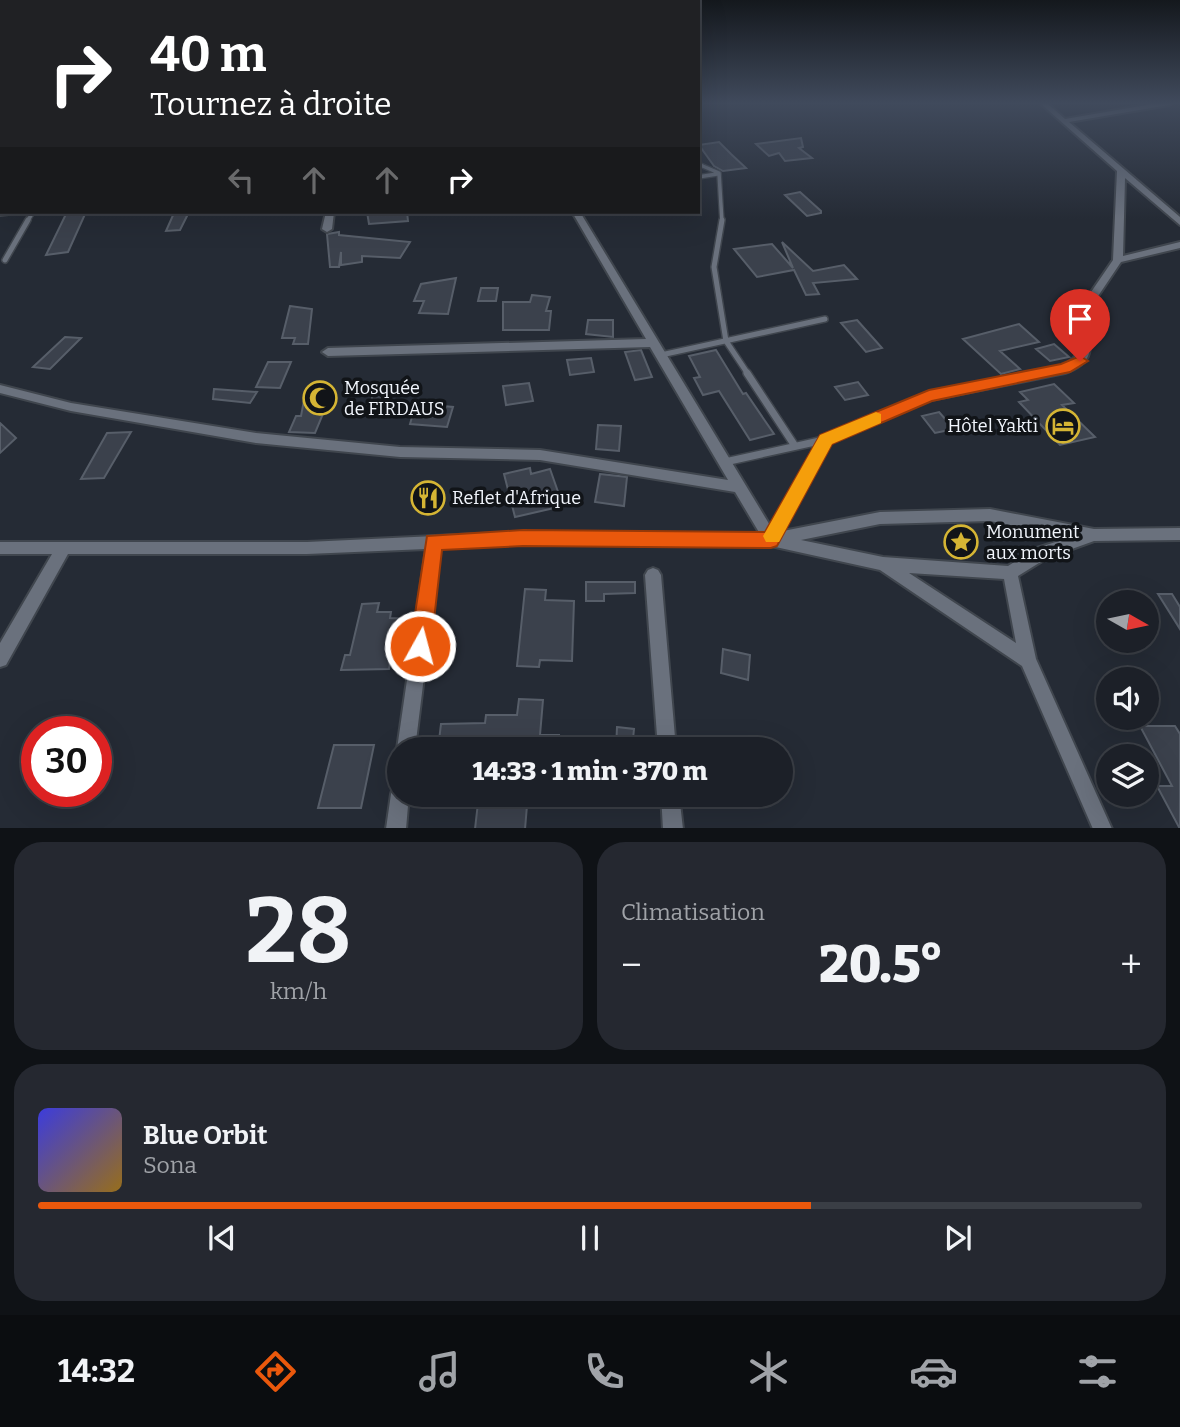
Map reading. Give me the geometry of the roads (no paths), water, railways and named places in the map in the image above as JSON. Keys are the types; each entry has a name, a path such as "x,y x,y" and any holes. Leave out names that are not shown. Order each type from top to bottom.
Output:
{"street":[{"path":"1088,142 1180,222"},
{"path":"771,540 826,439 929,396 1065,369 1080,361 1086,349 1079,317 1118,261 1121,171"},
{"path":"327,229 330,214"},
{"path":"577,214 771,540"},
{"path":"1118,261 1180,244"},
{"path":"328,352 652,343"},
{"path":"0,389 71,407 256,438 400,452 540,455 738,487"},
{"path":"771,540 880,518 990,515 1094,535 1180,534"},
{"path":"0,548 307,548 523,538 771,540 883,564 1010,573 1042,553 1094,535"},
{"path":"409,737 434,542"},
{"path":"0,659 64,548"},
{"path":"883,564 1028,660"},
{"path":"1010,573 1028,660 1103,828"},
{"path":"653,575 666,737"},
{"path":"396,828 398,807"},
{"path":"671,807 673,828"}],"lane":[{"path":"700,165 719,173"},
{"path":"700,177 719,173"},
{"path":"719,173 723,229 714,267 726,341 795,446"},
{"path":"5,260 32,214"},
{"path":"659,355 825,319"},
{"path":"723,462 826,439"}],"place":[{"name":"Mosquée de FIRDAUS","path":"320,398"},
{"name":"Hôtel Yakti","path":"1063,426"},
{"name":"Reflet d'Afrique","path":"428,498"},
{"name":"Monument aux morts","path":"961,542"}]}
